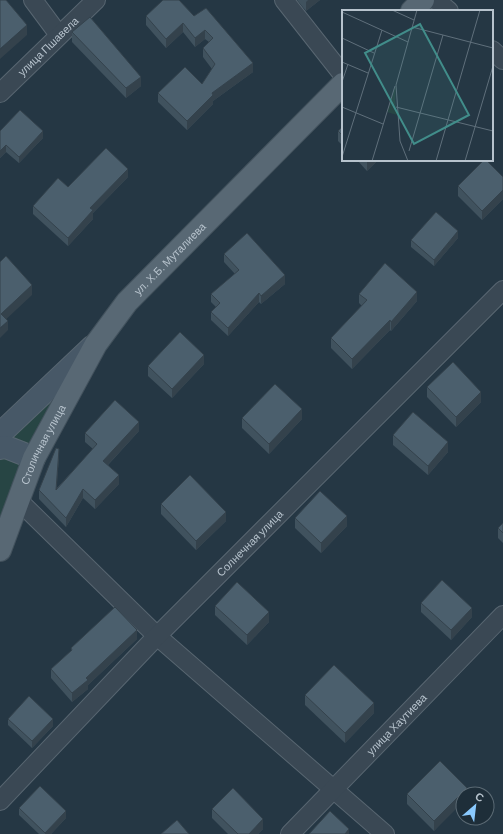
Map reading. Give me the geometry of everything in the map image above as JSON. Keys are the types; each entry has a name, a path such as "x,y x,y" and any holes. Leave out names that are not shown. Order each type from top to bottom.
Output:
{"main road":[{"path":"413,10 423,0"},
{"name":"ул. Х.Б. Муталиева","path":"96,344 127,302 342,85"},
{"name":"Столичная улица","path":"0,550 34,458 96,344"}],"street":[{"path":"33,0 59,35"},
{"name":"улица Пшавела","path":"0,93 96,0"},
{"path":"284,0 342,74"},
{"path":"436,0 448,10"},
{"path":"493,51 503,60"},
{"name":"Солнечная улица","path":"0,801 157,636 503,290"},
{"name":"ул. Х.Б. Муталиева","path":"0,434 96,344"},
{"path":"0,448 6,447 34,458"},
{"path":"19,502 157,636 334,788 385,834"},
{"name":"улица Хаутиева","path":"290,834 503,615"}],"green space":[{"path":"96,344 0,550 0,434"}],"building":[{"path":"0,0 6,0 27,25 0,49"},
{"path":"163,0 179,0 194,16 206,8 253,63 212,93 213,95 187,121 158,93 185,67 202,84 215,64 203,48 213,38 205,30 195,38 183,23 166,39 146,16"},
{"path":"90,17 141,77 126,88 72,32"},
{"path":"20,110 43,131 19,157 6,145 0,151 0,131"},
{"path":"342,127 342,135 338,131"},
{"path":"106,148 128,169 90,208 93,210 68,238 33,206 58,178 68,187"},
{"path":"483,161 487,161 503,177 503,190 482,211 458,186"},
{"path":"436,212 458,231 434,260 411,240"},
{"path":"247,233 285,275 261,296 259,293 228,328 211,312 220,303 211,294 239,270 224,254"},
{"path":"6,256 32,285 1,314 8,321 0,328 0,262"},
{"path":"385,263 417,292 391,322 390,320 352,359 331,338 367,300 359,294"},
{"path":"180,332 204,355 172,389 148,366"},
{"path":"453,362 481,392 456,417 427,387"},
{"path":"275,384 302,409 269,444 242,418"},
{"path":"115,400 139,422 103,461 119,475 95,500 83,489 66,518 39,490 56,448 59,449 56,490 97,444 85,433"},
{"path":"413,412 448,442 428,466 393,435"},
{"path":"190,475 226,512 196,541 161,504"},
{"path":"320,491 347,516 321,543 295,518"},
{"path":"503,523 503,533 498,528"},
{"path":"442,580 472,608 451,630 421,603"},
{"path":"237,582 269,612 247,635 215,606"},
{"path":"115,607 137,630 86,678 88,680 72,693 51,669"},
{"path":"334,665 374,703 345,733 305,695"},
{"path":"29,696 53,719 32,741 8,719"},
{"path":"440,761 465,786 455,786 455,800 434,821 407,794"},
{"path":"40,786 66,811 45,833 19,808"},
{"path":"233,788 263,819 249,834 238,834 212,809"},
{"path":"330,811 349,829 345,834 309,834"},
{"path":"177,820 189,834 161,834"}]}
